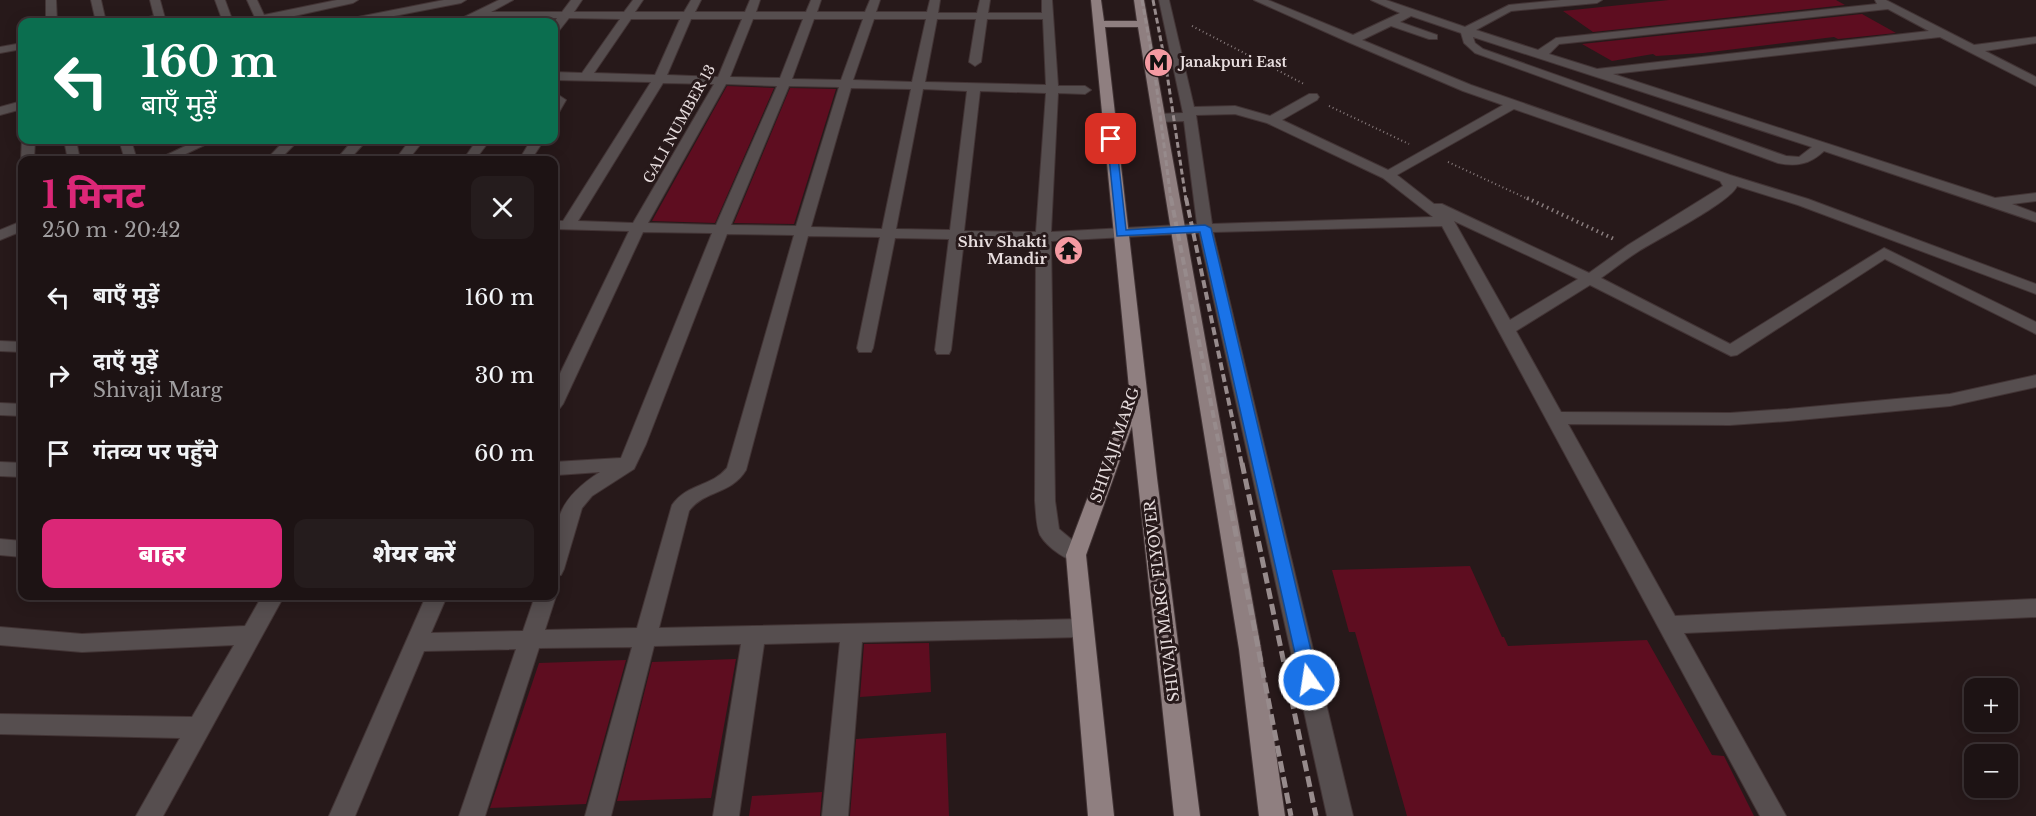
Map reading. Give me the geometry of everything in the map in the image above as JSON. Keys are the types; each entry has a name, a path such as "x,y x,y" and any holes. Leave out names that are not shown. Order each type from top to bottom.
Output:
{"main road":[{"name":"SHIVAJI MARG","path":"1096,0 1137,385 1076,555 1101,816"},
{"path":"1139,0 1250,649 1272,816"},
{"path":"1098,24 1142,24"},
{"name":"SHIVAJI MARG FLYOVER","path":"1137,385 1187,816"}],"street":[{"path":"51,0 52,18"},
{"path":"96,0 100,18"},
{"path":"159,18 155,1 168,0"},
{"path":"220,0 227,18"},
{"path":"274,18 353,0"},
{"path":"400,0 409,18"},
{"path":"369,18 460,0"},
{"path":"469,18 508,0"},
{"path":"558,25 578,0"},
{"path":"585,76 638,0"},
{"path":"561,225 659,79 696,0"},
{"name":"GALI NUMBER 13","path":"558,396 638,227 722,81 755,0"},
{"path":"865,348 935,0"},
{"path":"975,62 986,0"},
{"path":"1164,0 1190,114 1205,228 1340,816"},
{"path":"1259,0 1467,88 1725,178 1803,202 2036,289"},
{"path":"1376,0 1409,13 2036,218"},
{"path":"1495,0 1509,8"},
{"path":"1466,31 1509,8 1597,0"},
{"path":"1878,0 2036,82"},
{"path":"256,2 260,18"},
{"path":"1540,55 1556,41 1889,6"},
{"path":"520,18 566,15 748,14 813,7 873,7 932,15 984,15 1047,8 1052,89 1043,237 1046,501 1049,532 1076,555"},
{"path":"558,556 573,505 585,491 627,464 785,82 813,7"},
{"path":"598,816 643,637 679,510 684,500 692,493 724,483 736,470 754,397 846,84 873,7"},
{"path":"1352,40 1409,13"},
{"path":"476,15 498,18"},
{"path":"1390,22 1433,38"},
{"path":"1466,31 1471,47 1479,51 1794,162 1805,161 1820,147"},
{"path":"1594,73 1942,33"},
{"path":"1972,49 2036,40"},
{"path":"0,50 18,47"},
{"path":"558,76 1085,90"},
{"path":"943,350 974,87"},
{"path":"1272,120 1313,97"},
{"path":"1665,118 1682,102"},
{"path":"1388,175 1513,104"},
{"path":"0,111 18,106"},
{"path":"1159,118 1235,110 1272,120 1388,175 1447,221 1773,816"},
{"path":"276,156 288,144"},
{"path":"346,156 356,144"},
{"path":"404,156 414,144"},
{"path":"1506,330 1720,195 1730,188 1730,182 1725,178"},
{"path":"1994,203 2036,197"},
{"path":"1420,198 1590,279 1731,351 1884,253 2036,329"},
{"path":"561,225 1043,237 1178,229 1447,221"},
{"path":"0,236 18,227"},
{"path":"0,346 18,347"},
{"path":"1554,418 1730,419 1788,415 1950,400 2036,381"},
{"path":"0,409 18,410"},
{"path":"558,468 627,464"},
{"path":"0,469 18,470"},
{"path":"0,547 18,549"},
{"path":"149,816 271,600"},
{"path":"342,816 434,600"},
{"path":"472,816 544,600"},
{"path":"1668,625 2036,608"},
{"path":"416,642 1082,628"},
{"path":"835,816 852,632"},
{"path":"0,636 82,643 251,635"},
{"path":"726,816 754,635"},
{"path":"0,724 199,728"}],"building":[{"path":"1669,0 1836,0 1845,5 1593,32 1563,11"},
{"path":"1862,14 1896,33 1838,39 1834,37 1703,53 1656,56 1653,54 1612,61 1582,44"},
{"path":"727,86 774,88 715,223 652,221"},
{"path":"790,88 836,89 794,224 734,223"},
{"path":"1470,566 1508,646 1647,640 1712,755 1724,756 1754,816 1407,816 1355,632 1349,632 1332,570"},
{"path":"929,643 931,692 860,697 864,644"},
{"path":"736,659 711,798 617,801 652,662"},
{"path":"626,660 586,804 490,808 539,663"},
{"path":"946,733 949,816 850,816 856,739"},
{"path":"822,792 820,816 749,816 752,796"}],"railway":[{"path":"1142,0 1154,67 1171,200"},
{"path":"1153,0 1166,67 1186,200"},
{"path":"1171,198 1223,465"},
{"path":"1186,198 1242,465"},
{"path":"1222,463 1291,816"},
{"path":"1242,463 1316,816"}],"place":[{"name":"Janakpuri East","path":"1159,62"},
{"name":"Shiv Shakti Mandir","path":"1068,251"}],"route":[{"path":"1111,139 1121,233 1205,228 1309,680"}]}
